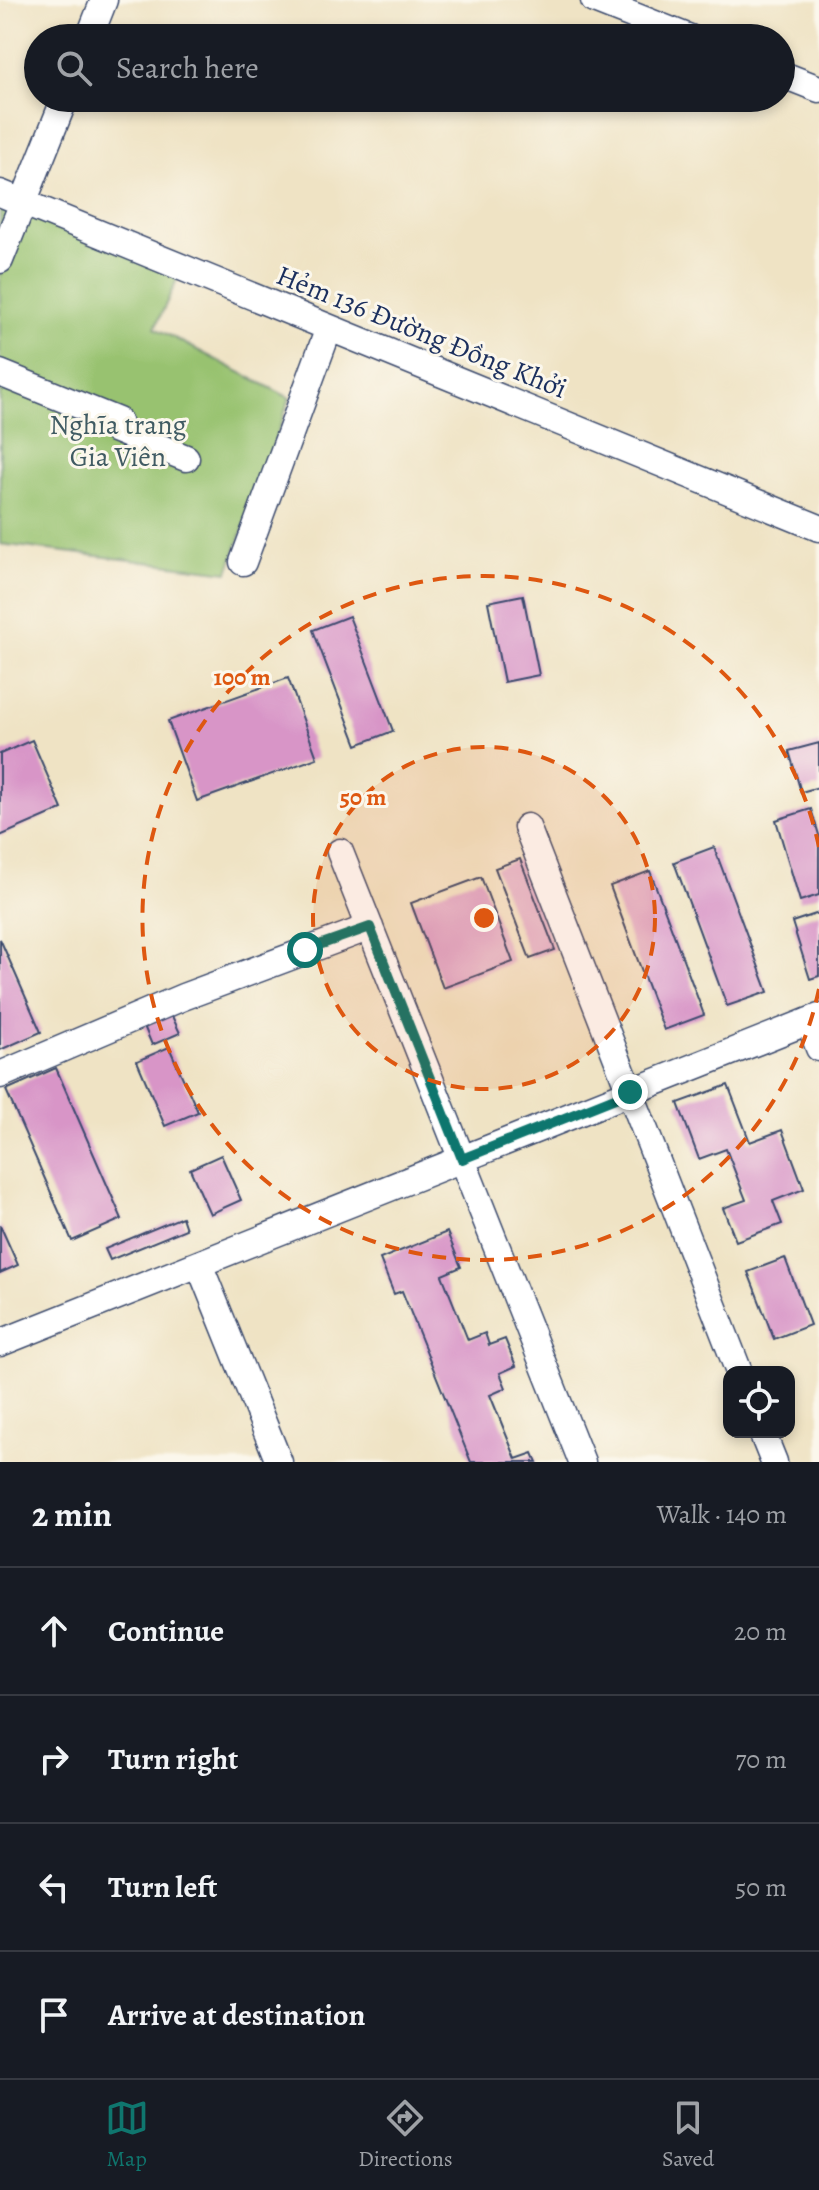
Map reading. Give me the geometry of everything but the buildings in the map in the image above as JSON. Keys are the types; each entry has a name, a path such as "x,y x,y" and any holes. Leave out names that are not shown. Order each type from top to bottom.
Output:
{"street":[{"path":"95,24 104,0"},
{"path":"594,0 655,24"},
{"path":"795,80 819,89"},
{"path":"0,260 11,198 57,112"},
{"name":"Hẻm 136 Đường Đồng Khởi","path":"11,198 818,526"},
{"path":"243,562 329,328"},
{"path":"0,373 118,421 114,429 186,458"},
{"path":"527,827 737,1366"},
{"path":"340,852 582,1462"},
{"path":"0,1075 183,997 370,927"},
{"path":"0,1343 814,1019 819,1048"},
{"path":"199,1264 279,1462"},
{"path":"764,1438 774,1462"}],"green space":[{"name":"Nghĩa trang Gia Viên","path":"0,202 179,275 155,328 290,398 228,572 0,544"}],"route":[{"path":"305,950 370,927 462,1159 630,1092"}]}
